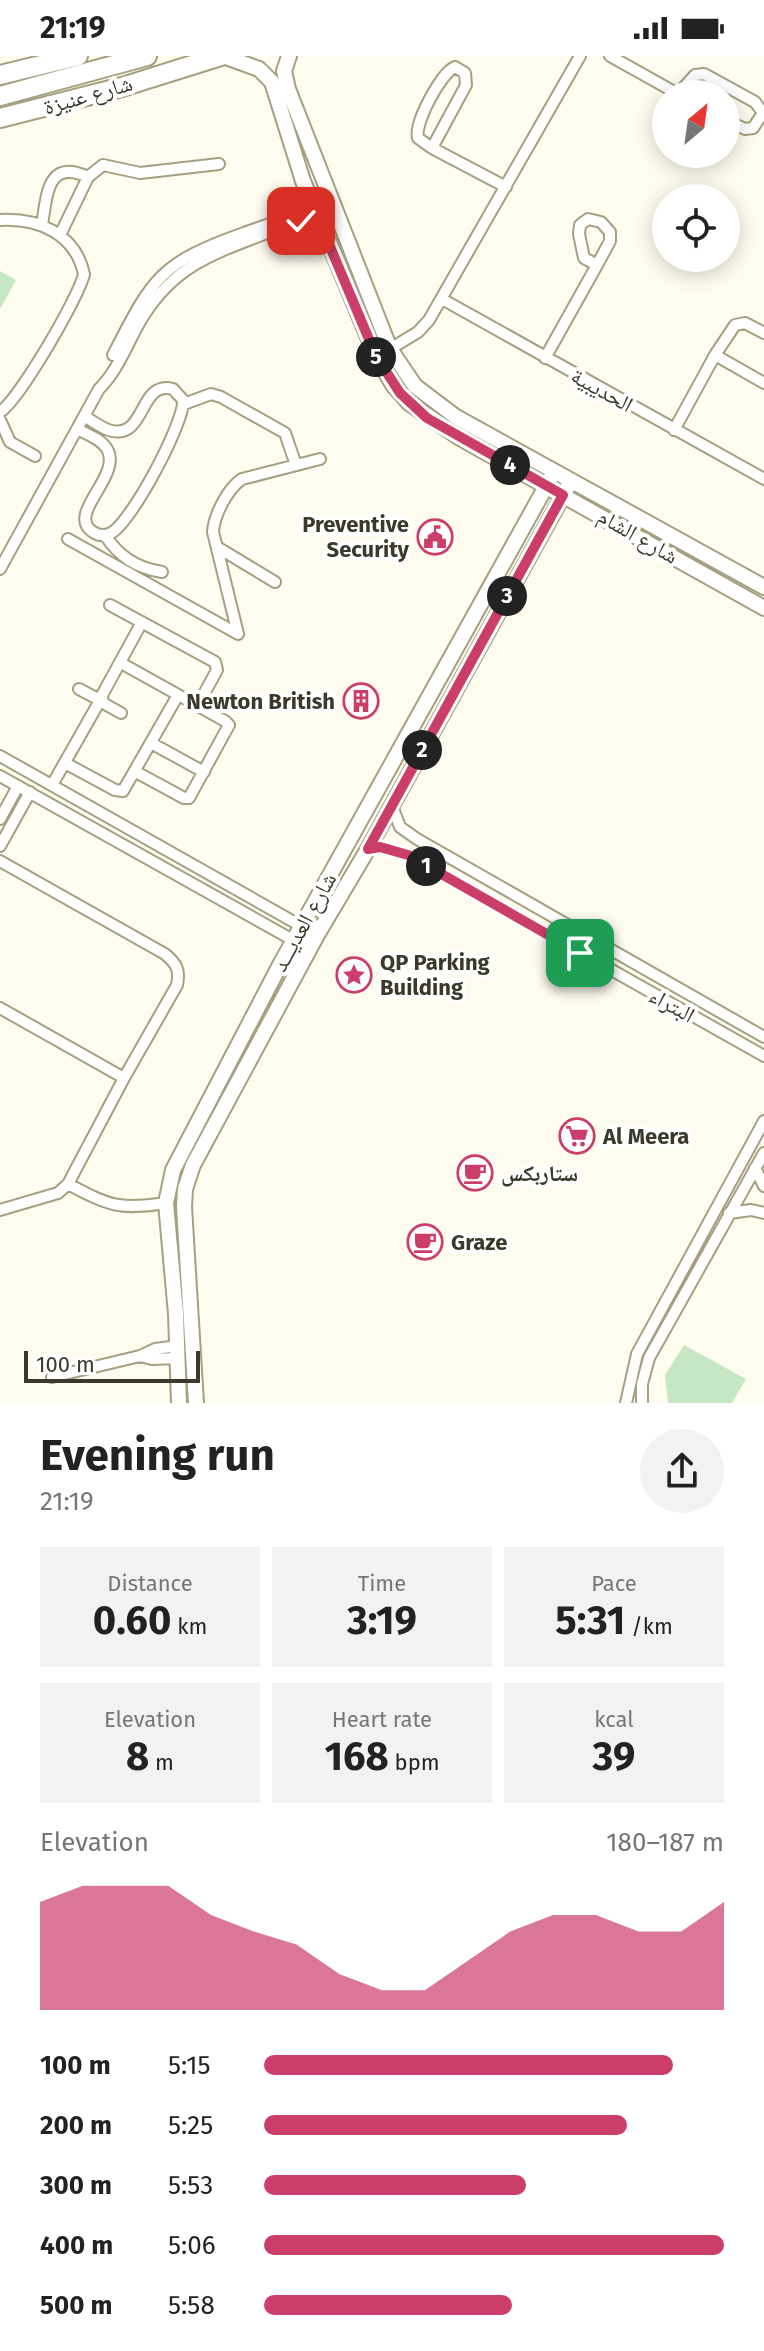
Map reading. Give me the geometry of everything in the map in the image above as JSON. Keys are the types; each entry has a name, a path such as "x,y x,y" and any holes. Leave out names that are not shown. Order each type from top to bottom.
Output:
{"highway":[{"name":"شارع عنيزة","path":"0,75 78,56"},
{"path":"0,96 147,56"},
{"name":"شارع عنيزة","path":"0,118 122,87 222,56"}],"street":[{"path":"222,56 265,72 267,63 272,60 287,63"},
{"path":"390,349 418,332 442,299 580,56"},
{"path":"610,56 653,80"},
{"name":"شارع الشام","path":"287,63 288,89 390,349 415,386 439,406 764,587"},
{"path":"432,148 466,85 465,73 461,68 449,69 446,73 417,125 418,138 432,148 506,187"},
{"name":"شارع الشام","path":"265,72 272,82 310,200 376,356 400,393 427,418 764,608"},
{"path":"691,80 695,75 704,74 715,80"},
{"path":"740,94 755,102 763,113 753,128 740,127"},
{"path":"60,235 88,177 103,165 140,173 219,164"},
{"path":"42,225 53,179 60,173 73,170 88,177"},
{"path":"99,389 101,379 136,310 159,276 194,252 289,217 310,200"},
{"path":"0,569 99,389 156,297 185,269 222,250 294,223 318,218"},
{"path":"0,220 12,219 42,225 60,235 81,264 82,282 18,393 0,412"},
{"path":"545,358 597,265"},
{"name":"الحديبية","path":"442,299 764,479"},
{"path":"674,430 735,325 745,323 764,333"},
{"path":"715,355 764,383"},
{"path":"84,416 110,430 120,431 134,424 151,394 159,388 177,392 184,404 176,429 147,486 117,529 105,535"},
{"path":"184,404 211,394 221,397 285,433 296,465"},
{"path":"0,420 10,442 35,456"},
{"path":"77,429 102,443 110,456 109,471 85,515 87,524 92,532 105,535 125,558 142,568 162,572"},
{"path":"68,539 236,635 239,629 217,547 214,523 237,482 320,459"},
{"name":"شارع العديـــد","path":"179,1403 166,1203 168,1185 178,1157 301,926 554,472"},
{"name":"شارع العديـــد","path":"196,1403 187,1282 185,1189 193,1165 309,949 368,849 571,481"},
{"path":"217,547 275,582"},
{"path":"110,605 217,664 217,670 198,705"},
{"path":"52,785 142,622"},
{"path":"121,663 229,725 190,796 185,798 136,772"},
{"path":"79,689 121,713"},
{"path":"65,763 118,791 125,789 178,695"},
{"path":"151,743 204,772"},
{"path":"0,756 317,935"},
{"path":"0,776 309,949"},
{"path":"0,819 18,786"},
{"path":"0,846 30,792"},
{"name":"البتراء","path":"392,806 400,827 417,839 764,1037"},
{"name":"البتراء","path":"368,849 380,847 408,855 764,1056"},
{"path":"0,861 165,954 175,962 180,972 177,985 68,1184 58,1193 0,1210"},
{"path":"0,1008 124,1078"},
{"path":"626,1403 637,1354 764,1121"},
{"path":"642,1403 642,1384 649,1358 764,1153"},
{"path":"755,1168 764,1186"},
{"path":"68,1184 118,1207 135,1208 166,1203"},
{"path":"729,1213 744,1210 764,1213"},
{"path":"52,1377 140,1356 155,1349 178,1352"}],"green space":[{"path":"0,271 16,280 0,309"},
{"path":"684,1345 746,1379 732,1403 668,1403 665,1375"}],"place":[{"name":"Preventive Security","path":"435,537"},
{"name":"Newton British","path":"361,701"},
{"name":"QP Parking Building","path":"354,975"},
{"name":"Al Meera","path":"577,1136"},
{"name":"ستاربكس","path":"475,1173"},
{"name":"Graze","path":"425,1242"}],"route":[{"path":"301,221 318,218 376,356 386,375 409,403 460,438 563,495 368,849 380,847 408,855 580,953"}]}
